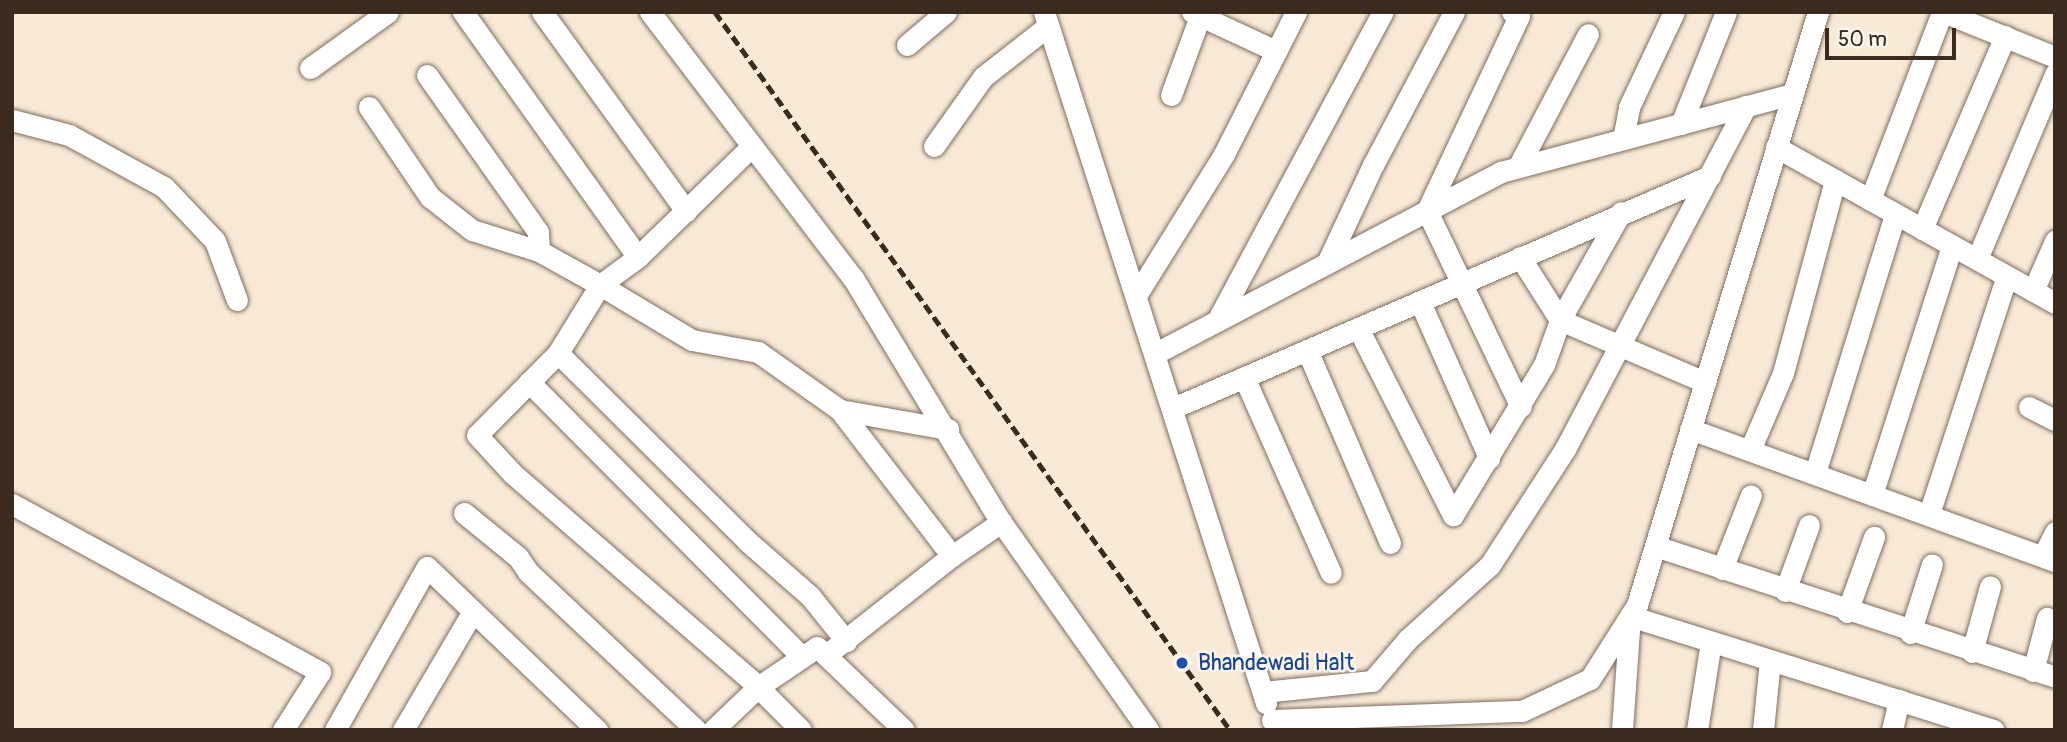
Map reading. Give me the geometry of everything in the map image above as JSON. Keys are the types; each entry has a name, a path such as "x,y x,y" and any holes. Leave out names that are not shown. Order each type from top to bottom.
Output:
{"street":[{"path":"310,68 388,12"},
{"path":"463,12 638,257"},
{"path":"542,12 686,211"},
{"path":"650,12 853,278 948,429 1001,522 1148,730"},
{"path":"907,45 946,12"},
{"path":"1137,294 1224,154 1296,12"},
{"path":"1217,321 1383,12"},
{"path":"1327,263 1373,165 1454,12"},
{"path":"1623,139 1629,107 1674,12"},
{"path":"1681,124 1726,12"},
{"path":"934,146 983,76 1046,19 1156,353 1273,726 1521,720 1590,679 1630,617 1655,546 1818,12"},
{"path":"1870,200 1942,12 2055,57"},
{"path":"1518,13 1426,211 1459,284 1521,407"},
{"path":"1171,95 1196,14 1276,51"},
{"path":"1518,167 1588,34"},
{"path":"1922,229 2005,36"},
{"path":"1977,259 2055,74"},
{"path":"427,75 538,232 539,251"},
{"path":"1156,353 1426,211 1518,167 1793,94"},
{"path":"1263,692 1373,681 1408,639 1490,565 1565,449 1746,106"},
{"path":"369,107 430,197 472,230 539,251 692,340 758,352 840,410 952,556"},
{"path":"12,120 69,135 164,187 215,241 237,300"},
{"path":"752,146 638,257 600,285 558,353 477,435 513,474 758,687 801,730"},
{"path":"1776,147 2055,303"},
{"path":"1173,408 1420,302 1620,212 1710,176"},
{"path":"1750,450 1783,373 1835,180"},
{"path":"1358,328 1453,515 1521,407 1544,365 1560,320 1620,212"},
{"path":"1815,473 1895,214"},
{"path":"2033,291 2055,241"},
{"path":"1872,495 1952,246"},
{"path":"1520,257 1560,320 1621,343 1705,382"},
{"path":"1929,514 2007,276"},
{"path":"1420,302 1489,458"},
{"path":"1307,350 1390,544"},
{"path":"558,353 746,540 810,596 846,641"},
{"path":"1244,377 1331,573"},
{"path":"529,383 802,657"},
{"path":"2029,407 2055,419"},
{"path":"840,410 948,429"},
{"path":"1690,429 2049,559 2055,532"},
{"path":"1722,569 1751,495"},
{"path":"12,504 320,672 283,730"},
{"path":"464,513 518,557 528,572 696,730"},
{"path":"826,655 952,556 1001,522"},
{"path":"1785,591 1809,525"},
{"path":"1847,612 1874,537"},
{"path":"1655,546 1910,633 2055,677"},
{"path":"1910,633 1932,564"},
{"path":"335,730 427,567 597,730"},
{"path":"1972,652 1990,586"},
{"path":"403,730 472,611"},
{"path":"1630,617 1899,700 1962,725 1994,730"},
{"path":"1622,730 1630,617"},
{"path":"2033,671 2047,618"},
{"path":"1697,730 1711,642"},
{"path":"713,730 758,687 817,647 904,730"},
{"path":"1763,730 1770,660"},
{"path":"1892,730 1899,700"}],"railway":[{"path":"715,12 1230,730"}],"place":[{"name":"Bhandewadi Halt","path":"1182,663"}]}
